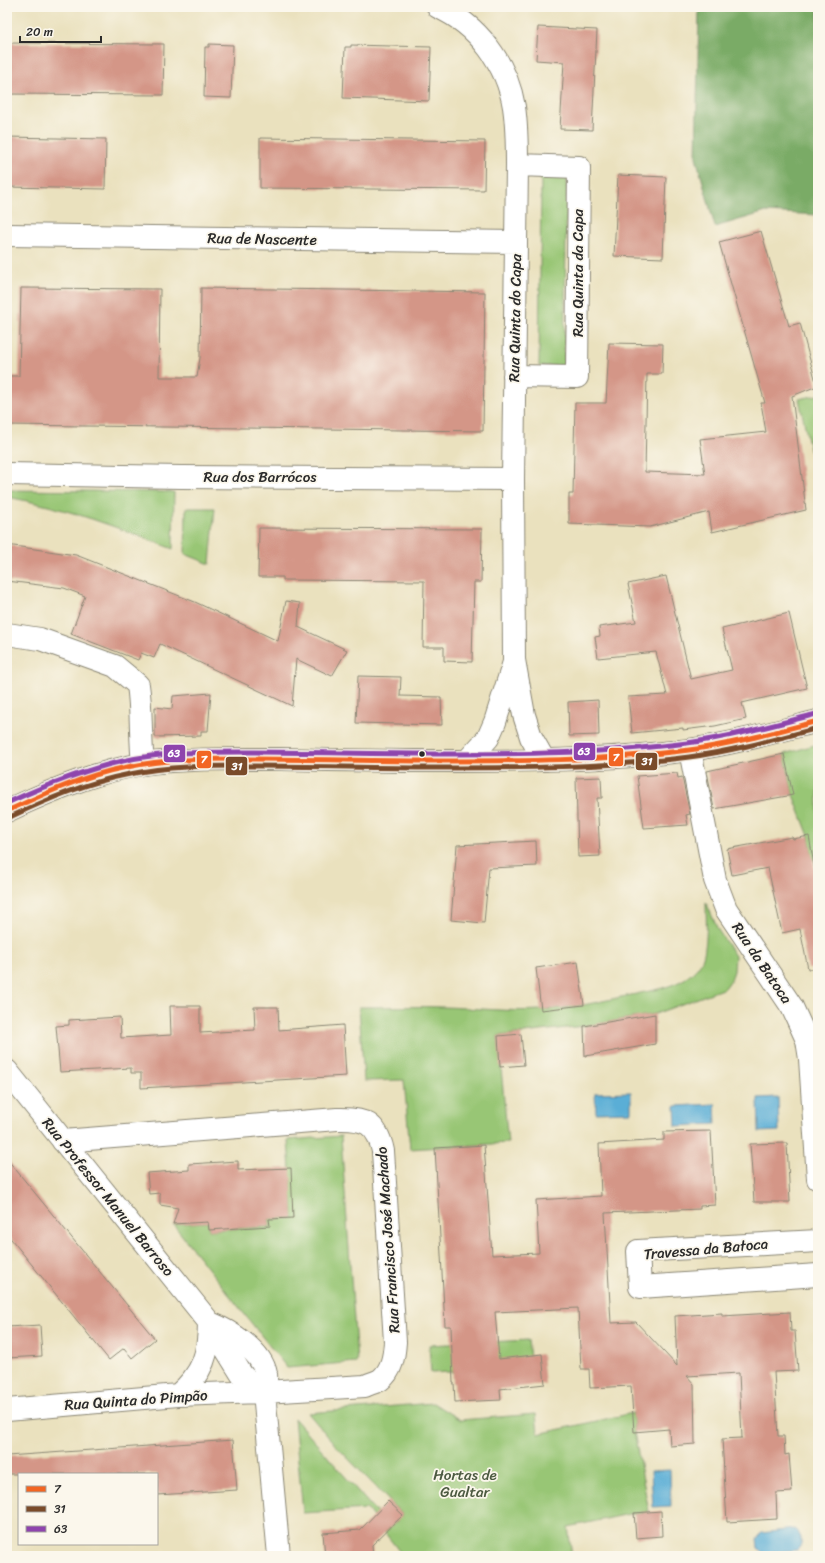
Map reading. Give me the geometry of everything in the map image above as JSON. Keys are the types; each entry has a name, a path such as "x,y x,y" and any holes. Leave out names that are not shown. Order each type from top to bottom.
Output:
{"street":[{"name":"Rua Quinta do Capa","path":"438,7 465,23 483,40 496,59 507,81 514,105 517,132 513,479 514,660"},
{"name":"Rua Quinta da Capa","path":"514,376 577,377 579,167 517,165"},
{"name":"Rua de Nascente","path":"7,236 516,242"},
{"name":"Rua dos Barrócos","path":"7,474 189,477 513,479"},
{"path":"7,634 40,639 115,666 138,685 142,709 140,738 142,764"},
{"path":"514,660 524,716 531,737 544,760"},
{"path":"468,760 488,738 495,722 514,660"},
{"path":"7,811 59,788 92,776 142,764 198,760 248,759 544,760 611,758 690,750 760,736 818,721"},
{"name":"Rua da Batoca","path":"690,750 715,880 720,896 735,924 792,1007 807,1040 810,1059 818,1178"},
{"name":"Rua Professor Manuel Barroso","path":"7,1071 209,1322 242,1375 252,1385 264,1392"},
{"name":"Rua Francisco José Machado","path":"63,1141 354,1118 370,1124 380,1137 384,1151 395,1342 394,1356 389,1369 380,1380 365,1386 264,1392"},
{"name":"Travessa da Batoca","path":"818,1241 638,1251 640,1287 818,1275"},
{"path":"178,1395 190,1385 202,1366 209,1344 209,1322"},
{"path":"264,1392 279,1556"},
{"name":"Rua Quinta do Pimpão","path":"7,1410 178,1395 264,1392"}],"green space":[{"path":"699,7 818,7 818,215 766,212 715,227 696,157"},
{"path":"541,177 567,177 564,366 539,366"},
{"path":"818,395 818,486 799,399"},
{"path":"7,490 174,492 173,549 71,512 7,497"},
{"path":"186,508 215,508 210,564 185,554"},
{"path":"818,744 818,859 797,863 812,858 809,836 793,795 784,754"},
{"path":"706,902 718,930 735,956 734,971 731,980 725,988 655,1014 584,1026 498,1036 508,1143 410,1149 404,1080 364,1081 359,1007 433,1007 516,1011 553,1009 589,1004 670,986 685,979 698,967 702,961 706,936"},
{"path":"341,1136 357,1362 287,1368 173,1224 208,1222 209,1230 270,1227 269,1219 293,1218 288,1140"},
{"path":"528,1340 531,1368 431,1373 429,1345"},
{"name":"Hortas de Gualtar","path":"433,1403 460,1420 536,1414 538,1434 633,1413 634,1432 649,1512 634,1513 568,1527 572,1556 403,1556 385,1533 403,1515 337,1447 308,1413"},
{"path":"294,1418 377,1513 373,1517 367,1509 303,1513"}],"water":[{"path":"631,1092 631,1112 596,1113 595,1093"},
{"path":"778,1097 779,1131 759,1132 758,1098"},
{"path":"715,1104 716,1124 676,1126 675,1106"},
{"path":"670,1470 671,1506 653,1507 651,1471"},
{"path":"794,1529 797,1531 801,1539 801,1545 797,1550 763,1553 758,1548 757,1540 761,1533"}],"building":[{"path":"538,27 597,30 592,130 560,129 564,62 536,60"},
{"path":"7,43 164,44 163,95 7,94"},
{"path":"209,44 233,45 231,98 204,97 205,47 209,47"},
{"path":"351,45 431,47 429,101 343,98 345,47 351,47"},
{"path":"7,137 106,139 105,189 7,187"},
{"path":"260,138 485,141 484,190 260,188"},
{"path":"618,175 666,177 663,258 614,256"},
{"path":"761,231 789,326 800,323 817,386 792,396 806,510 712,532 709,512 650,527 569,524 569,494 573,494 575,403 606,403 609,343 663,344 662,374 647,374 645,472 705,474 700,439 766,432 761,403 765,403 719,242"},
{"path":"21,288 160,289 159,377 197,377 200,358 201,288 485,292 483,431 7,425 7,376 19,376"},
{"path":"259,528 482,529 481,582 474,582 472,662 444,661 444,647 423,647 424,581 283,580 283,577 258,577"},
{"path":"7,545 76,555 195,602 278,641 286,601 300,603 298,627 347,650 332,676 296,659 292,706 160,644 154,658 141,653 138,660 71,634 85,596 64,588 7,581"},
{"path":"666,576 691,679 732,670 722,629 789,613 807,688 742,703 746,719 715,726 683,730 683,728 632,733 628,697 667,695 656,652 598,658 595,637 600,636 599,627 636,622 628,584"},
{"path":"358,676 401,677 400,696 441,697 442,725 356,723"},
{"path":"211,693 208,731 201,731 201,736 155,737 155,707 172,709 173,696"},
{"path":"598,700 599,735 569,736 568,702"},
{"path":"784,754 793,795 714,809 707,771"},
{"path":"677,773 678,778 682,777 690,814 686,815 688,825 644,828 637,776"},
{"path":"601,777 602,798 597,798 600,856 578,857 576,778"},
{"path":"809,836 816,877 818,876 818,968 808,969 800,929 782,933 768,868 732,875 727,849 792,837 793,839"},
{"path":"536,841 537,866 489,868 484,923 451,920 457,845"},
{"path":"578,962 584,1005 541,1010 536,968"},
{"path":"170,1006 200,1006 200,1033 255,1030 254,1007 278,1007 279,1030 343,1025 346,1076 141,1088 141,1073 131,1073 131,1068 60,1072 56,1026 69,1025 69,1020 120,1017 121,1038 171,1035"},
{"path":"655,1014 655,1044 585,1056 584,1026"},
{"path":"521,1034 524,1065 500,1067 498,1036"},
{"path":"711,1131 715,1205 700,1206 700,1209 605,1213 611,1323 636,1322 677,1366 675,1316 722,1313 722,1316 790,1312 791,1331 795,1331 798,1371 774,1372 778,1436 784,1436 785,1455 789,1454 792,1492 776,1493 777,1519 727,1522 722,1439 742,1438 739,1373 687,1376 694,1384 695,1444 670,1446 669,1429 634,1432 631,1386 590,1388 589,1369 581,1369 578,1308 495,1312 499,1359 542,1354 545,1384 500,1389 501,1400 455,1402 451,1326 445,1326 435,1148 484,1145 492,1255 539,1253 536,1200 601,1196 599,1144 664,1140 664,1132"},
{"path":"787,1143 790,1202 754,1202 750,1144"},
{"path":"7,1159 155,1339 132,1358 124,1348 109,1360 7,1234"},
{"path":"238,1161 238,1170 291,1168 293,1218 269,1219 270,1226 209,1230 208,1222 173,1224 178,1208 160,1205 160,1193 149,1194 147,1173 189,1170 189,1164"},
{"path":"40,1325 42,1356 7,1358 7,1327"},
{"path":"233,1440 237,1490 158,1495 158,1473 7,1474 7,1456"},
{"path":"388,1501 403,1515 372,1545 373,1556 325,1556 323,1533 360,1530"},
{"path":"661,1511 662,1536 636,1538 634,1513"}],"transit line":[{"name":"63","path":"7,803 49,785 93,769 123,761 156,755 222,752 410,754 592,751 655,747 687,743 752,730 816,714"},
{"name":"7","path":"7,811 51,791 111,770 159,762 223,759 411,761 561,760 657,754 689,750 754,737 818,721"},
{"name":"31","path":"10,817 84,786 114,777 161,769 225,766 412,768 562,767 657,761 689,757 754,744 818,728"}]}
